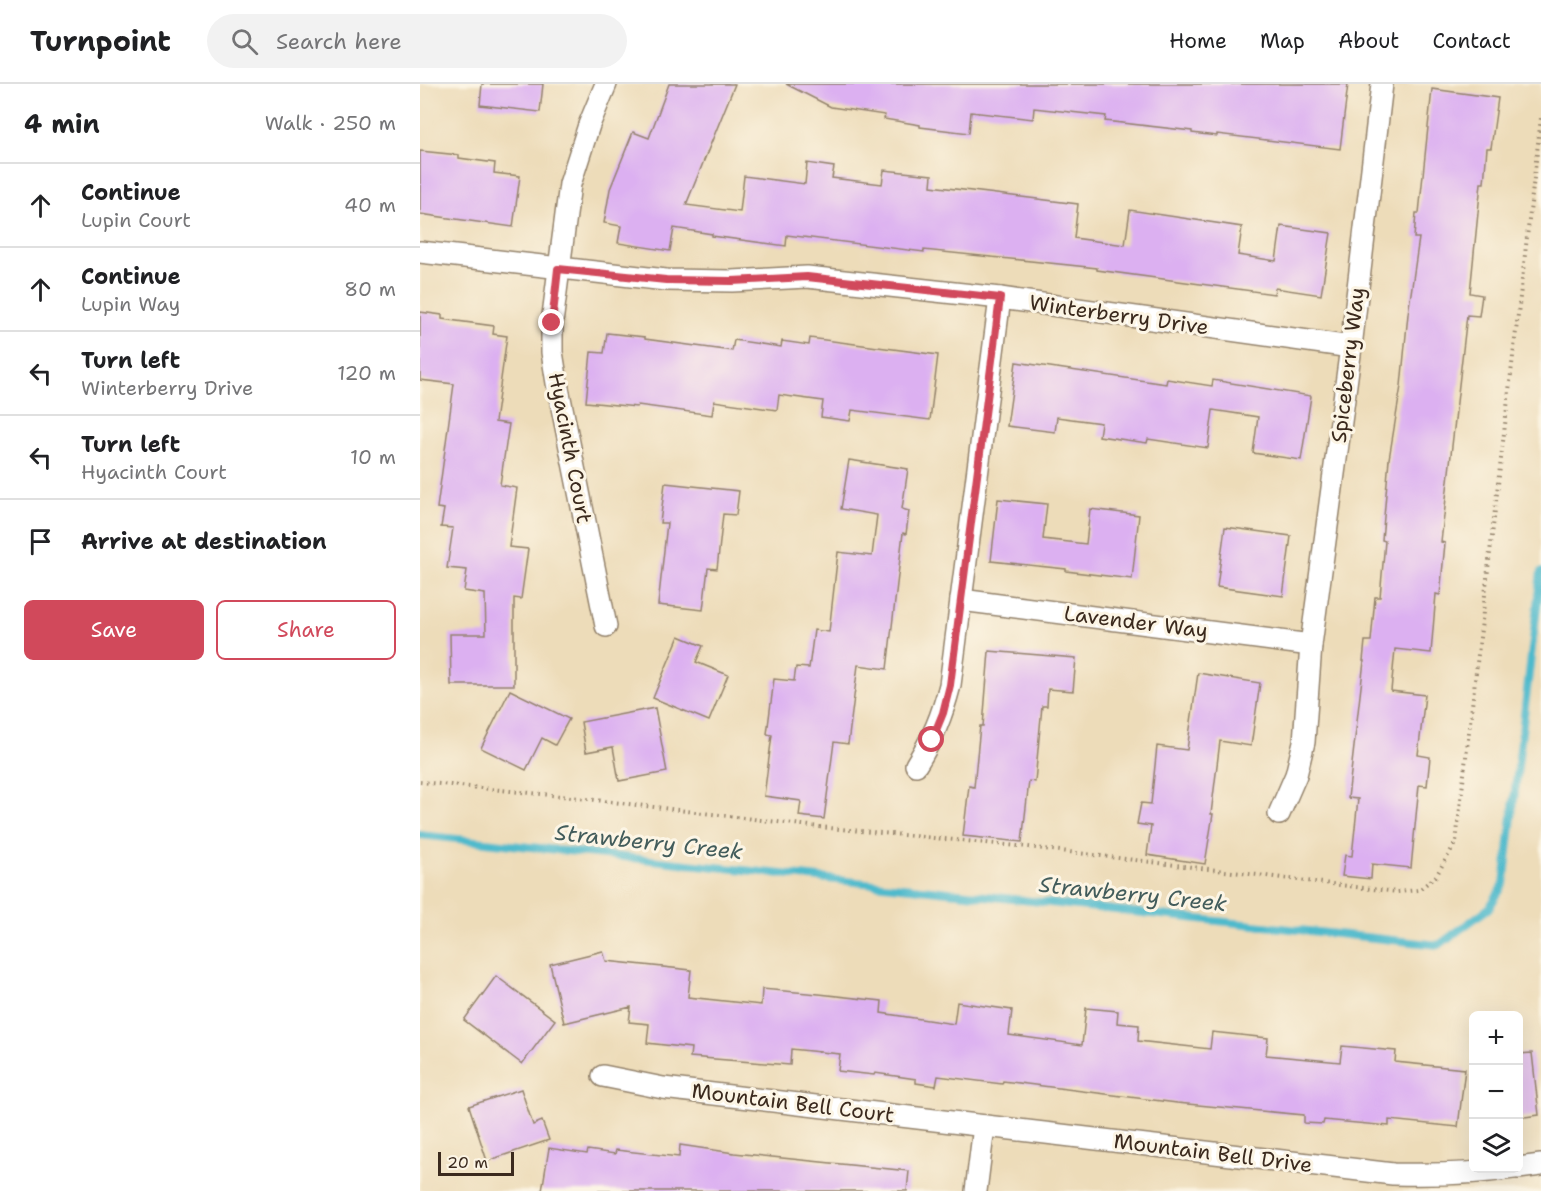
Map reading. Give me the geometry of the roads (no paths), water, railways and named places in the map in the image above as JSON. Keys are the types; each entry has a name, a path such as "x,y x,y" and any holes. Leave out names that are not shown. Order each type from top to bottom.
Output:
{"street":[{"name":"Hyacinth Court","path":"606,84 589,125 570,184 552,323 552,352 606,626"},
{"name":"Spiceberry Way","path":"1279,814 1296,775 1304,742 1311,645 1351,347 1382,84"},
{"name":"Winterberry Drive","path":"420,252 666,280 732,281 807,277 1000,298 1351,347"},
{"path":"916,765 932,740 943,713 950,685 1000,298"},
{"name":"Lavender Way","path":"961,600 1311,645"},
{"name":"Mountain Bell Court","path":"603,1076 663,1088 984,1126"},
{"path":"976,1191 984,1126"},
{"name":"Mountain Bell Drive","path":"984,1126 1393,1174 1469,1173"},
{"path":"1523,1167 1541,1165"}],"waterway":[{"name":"Strawberry Creek","path":"420,835 1439,945 1489,908 1504,884 1541,572"}]}
